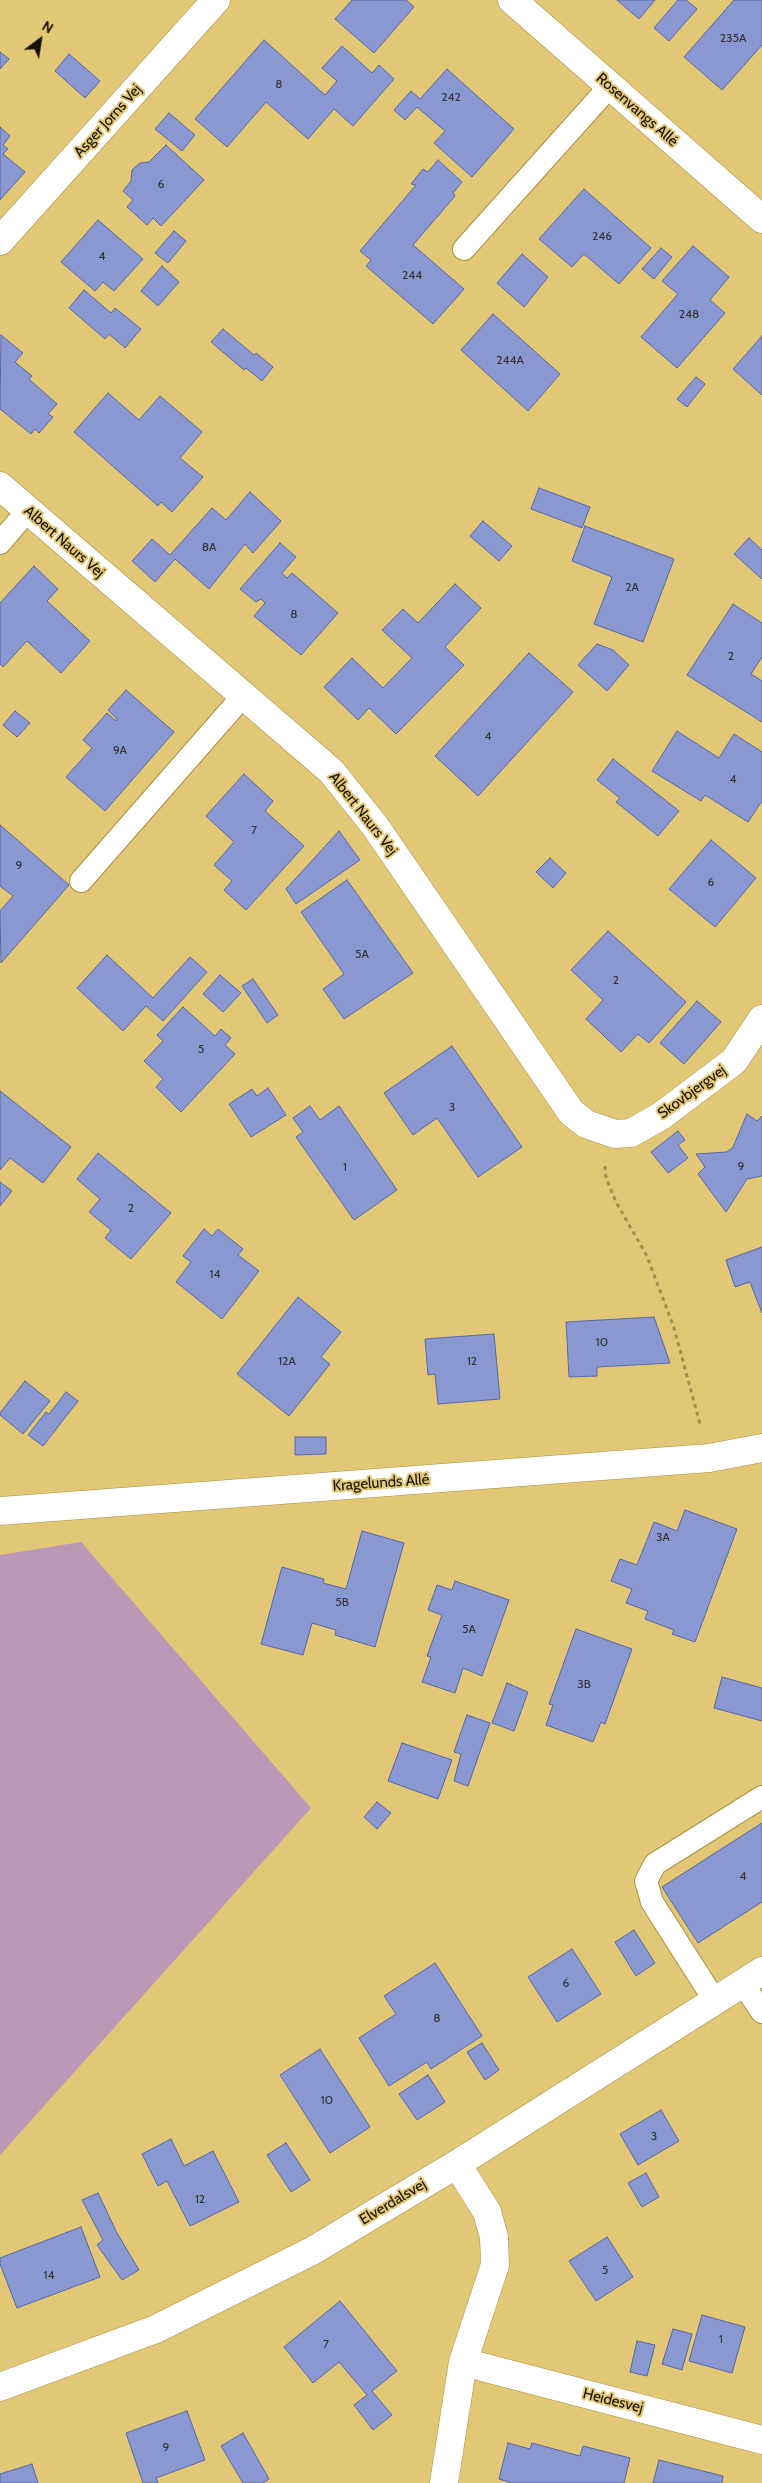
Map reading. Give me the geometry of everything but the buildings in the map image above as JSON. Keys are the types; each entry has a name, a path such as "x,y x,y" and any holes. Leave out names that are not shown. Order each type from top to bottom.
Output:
{"street":[{"name":"Asger Jorns Vej","path":"0,242 216,0"},
{"name":"Rosenvangs Allé","path":"512,0 762,219"},
{"name":"Albert Naurs Vej","path":"0,486 331,771 375,826 571,1112 586,1124 602,1131"},
{"name":"Skovbjergvej","path":"602,1131 615,1134 631,1133 661,1116 734,1061 762,1019"},
{"name":"Kragelunds Allé","path":"0,1511 709,1458 762,1448"},
{"name":"Elverdalsvej","path":"0,2387 156,2329 312,2251 457,2164 752,1978"},
{"path":"444,2483 463,2362 496,2265 494,2237 488,2212 457,2164"},
{"name":"Heidesvej","path":"463,2362 762,2440"}],"lane":[{"path":"464,249 610,86"},
{"path":"0,543 28,510"},
{"path":"81,881 243,696"},
{"path":"716,2001 652,1902 646,1882 655,1864 762,1797"},
{"path":"752,1978 762,2012"}],"path":[{"path":"606,1178 616,1202 647,1256 674,1328 709,1458"}],"shaded area":[{"path":"81,1542 311,1808 0,2155 0,1555"}]}
